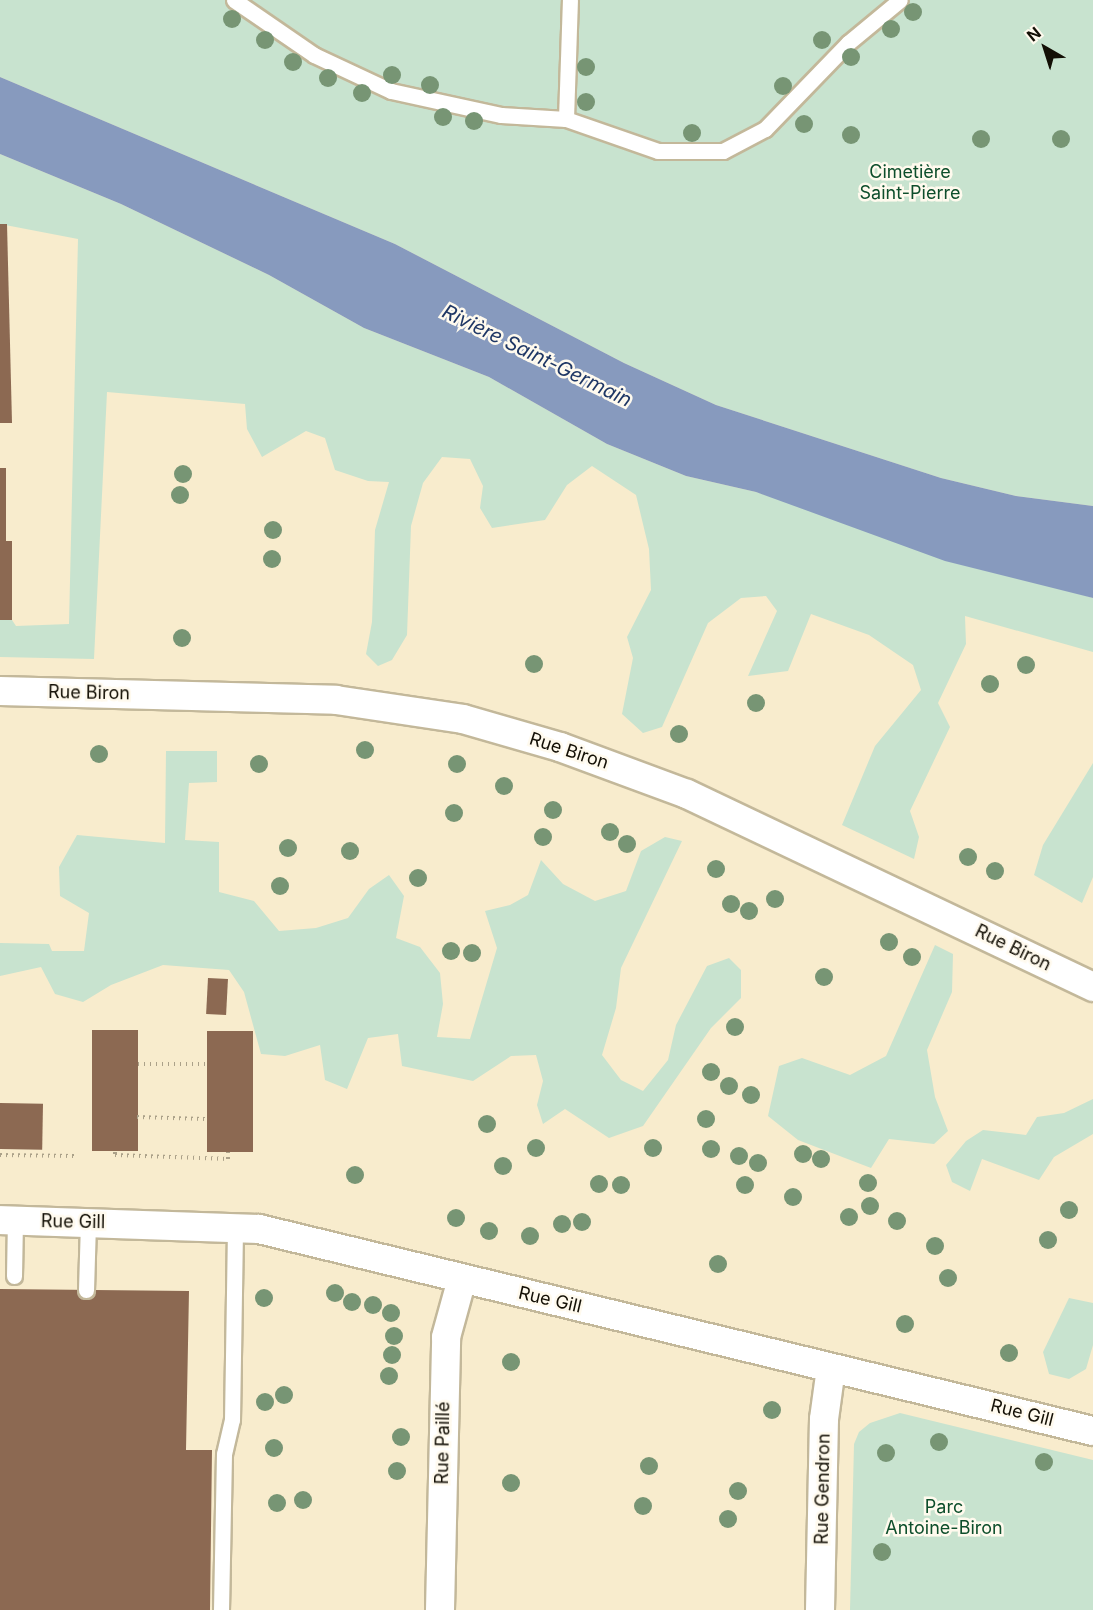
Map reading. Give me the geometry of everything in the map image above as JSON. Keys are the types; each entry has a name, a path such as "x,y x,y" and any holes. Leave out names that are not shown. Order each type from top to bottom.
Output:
{"street":[{"name":"Rue Biron","path":"0,691 336,700 422,711 484,725 560,747 687,794 1093,987"},
{"name":"Rue Gill","path":"8,1221 235,1226 287,1235 1093,1431"},
{"name":"Rue Paillé","path":"440,1610 446,1337 462,1279"},
{"name":"Rue Gendron","path":"820,1610 824,1419 831,1368"}],"lane":[{"path":"234,0 314,55 391,91 501,115 566,119 658,151 723,151 765,129 848,43 900,0"},
{"path":"566,119 570,0"},
{"path":"8,1221 14,1276"},
{"path":"86,1290 88,1222"},
{"path":"222,1610 224,1454 232,1420 235,1226"}],"path":[{"path":"138,1064 206,1064"},
{"path":"137,1117 205,1119"},
{"path":"0,1155 21,1152 74,1156"},
{"path":"115,1152 115,1155 228,1159 228,1152"}],"green space":[{"name":"Cimetière Saint-Pierre","path":"0,0 1093,0 1093,506 1016,496 941,478 716,405 624,363 395,244 0,77"},
{"path":"0,154 121,204 269,275 364,328 489,377 607,444 686,476 756,492 1093,598 1093,652 965,616 966,644 938,703 950,727 910,811 919,837 914,859 842,825 875,746 921,690 913,665 869,635 811,614 788,671 748,676 777,611 766,596 741,598 708,623 662,727 643,733 622,714 633,658 627,637 651,590 649,549 636,495 592,466 567,485 545,520 492,528 480,508 483,486 470,459 442,457 423,483 411,526 407,635 392,660 378,666 366,654 372,622 375,530 389,482 368,481 335,470 325,438 306,431 262,457 247,429 245,404 107,392 94,659 0,657 0,620 12,620 16,626 69,624 78,239 0,224"},
{"path":"166,751 217,751 217,782 189,783 185,840 219,842 219,892 254,901 279,931 316,928 348,918 369,889 389,875 404,896 396,938 420,947 440,973 443,1004 437,1037 470,1039 497,948 485,911 510,905 528,895 541,860 563,884 595,901 626,891 641,851 665,837 682,841 621,968 616,1008 602,1055 621,1080 643,1091 668,1060 676,1025 707,966 729,958 741,970 741,998 711,1028 643,1126 609,1138 565,1109 543,1124 537,1105 543,1081 536,1055 511,1056 473,1081 402,1066 398,1034 368,1038 347,1089 325,1080 320,1045 285,1056 261,1054 244,992 229,970 163,965 111,985 83,1002 55,994 41,967 0,976 0,943 49,944 52,951 84,951 89,913 60,896 59,867 77,835 165,843"},
{"path":"1093,763 1093,877 1082,903 1034,875 1043,845"},
{"path":"935,945 953,954 952,992 927,1050 935,1097 948,1131 934,1144 889,1139 871,1168 798,1140 768,1116 779,1066 802,1058 850,1075 886,1056"},
{"path":"1093,1099 1093,1134 1054,1157 1039,1180 982,1159 970,1191 952,1182 946,1165 966,1141 983,1130 1026,1135 1037,1117 1064,1113"},
{"path":"1069,1298 1093,1303 1093,1345 1086,1369 1069,1379 1049,1374 1043,1352"},
{"name":"Parc Antoine-Biron","path":"900,1413 1093,1460 1093,1610 850,1610 854,1444 859,1432 870,1423"}],"water":[{"name":"Rivière Saint-Germain","path":"0,77 395,244 624,363 716,405 941,478 1016,496 1093,506 1093,598 945,561 756,492 686,476 607,444 489,377 364,328 269,275 121,204 0,154"}],"building":[{"path":"0,224 7,224 12,423 0,423"},
{"path":"0,468 6,468 6,541 12,541 12,620 0,620"},
{"path":"208,978 228,979 226,1015 206,1014"},
{"path":"92,1030 138,1030 138,1151 92,1151"},
{"path":"207,1031 253,1031 253,1152 207,1152"},
{"path":"0,1103 43,1104 42,1150 0,1149"},
{"path":"0,1289 189,1291 186,1450 212,1450 210,1610 0,1610"}]}
